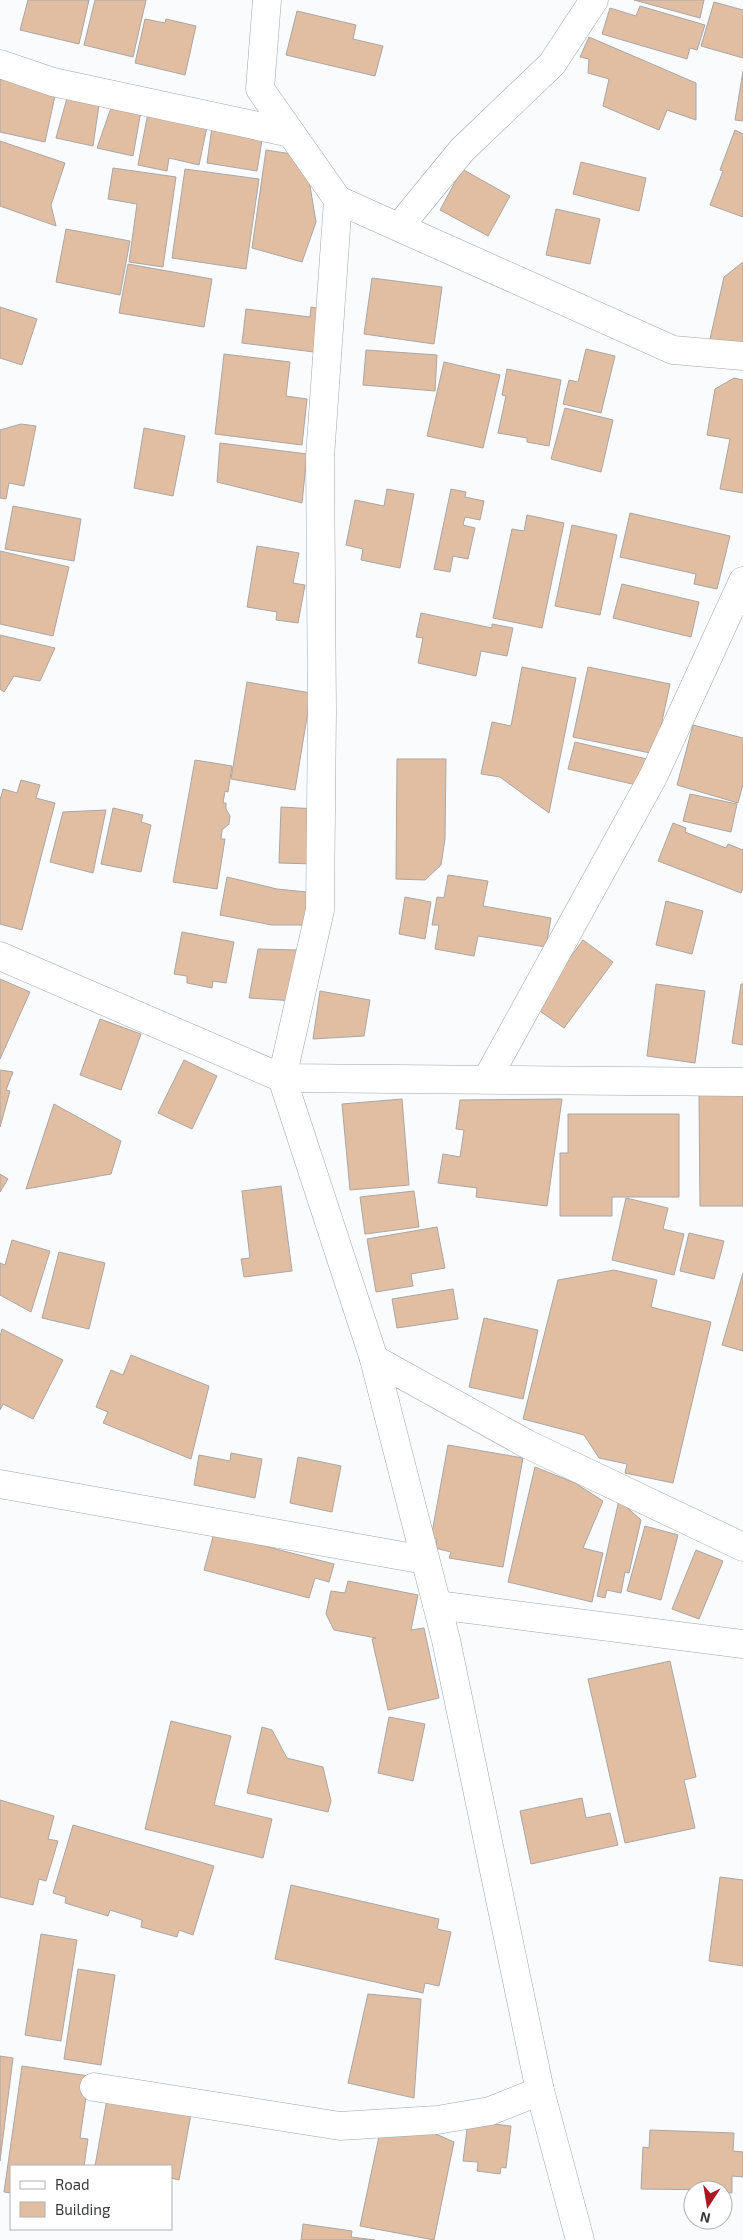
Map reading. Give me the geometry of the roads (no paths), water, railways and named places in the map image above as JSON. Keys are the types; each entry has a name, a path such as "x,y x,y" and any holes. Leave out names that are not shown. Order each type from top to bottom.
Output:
{"street":[{"path":"267,0 260,89 338,200 673,350 743,356"},
{"path":"399,227 462,150 552,64 594,0"},
{"path":"0,64 53,82 292,133"},
{"path":"338,200 320,458 322,702 320,910 282,1078 374,1359 446,1640 540,2091 580,2240"},
{"path":"487,1079 653,777 743,581"},
{"path":"0,956 282,1078 743,1082"},
{"path":"374,1359 527,1444 743,1547"},
{"path":"0,1484 425,1560"},
{"path":"437,1605 743,1644"},
{"path":"94,2087 340,2126 437,2120 490,2111 540,2091"}]}
